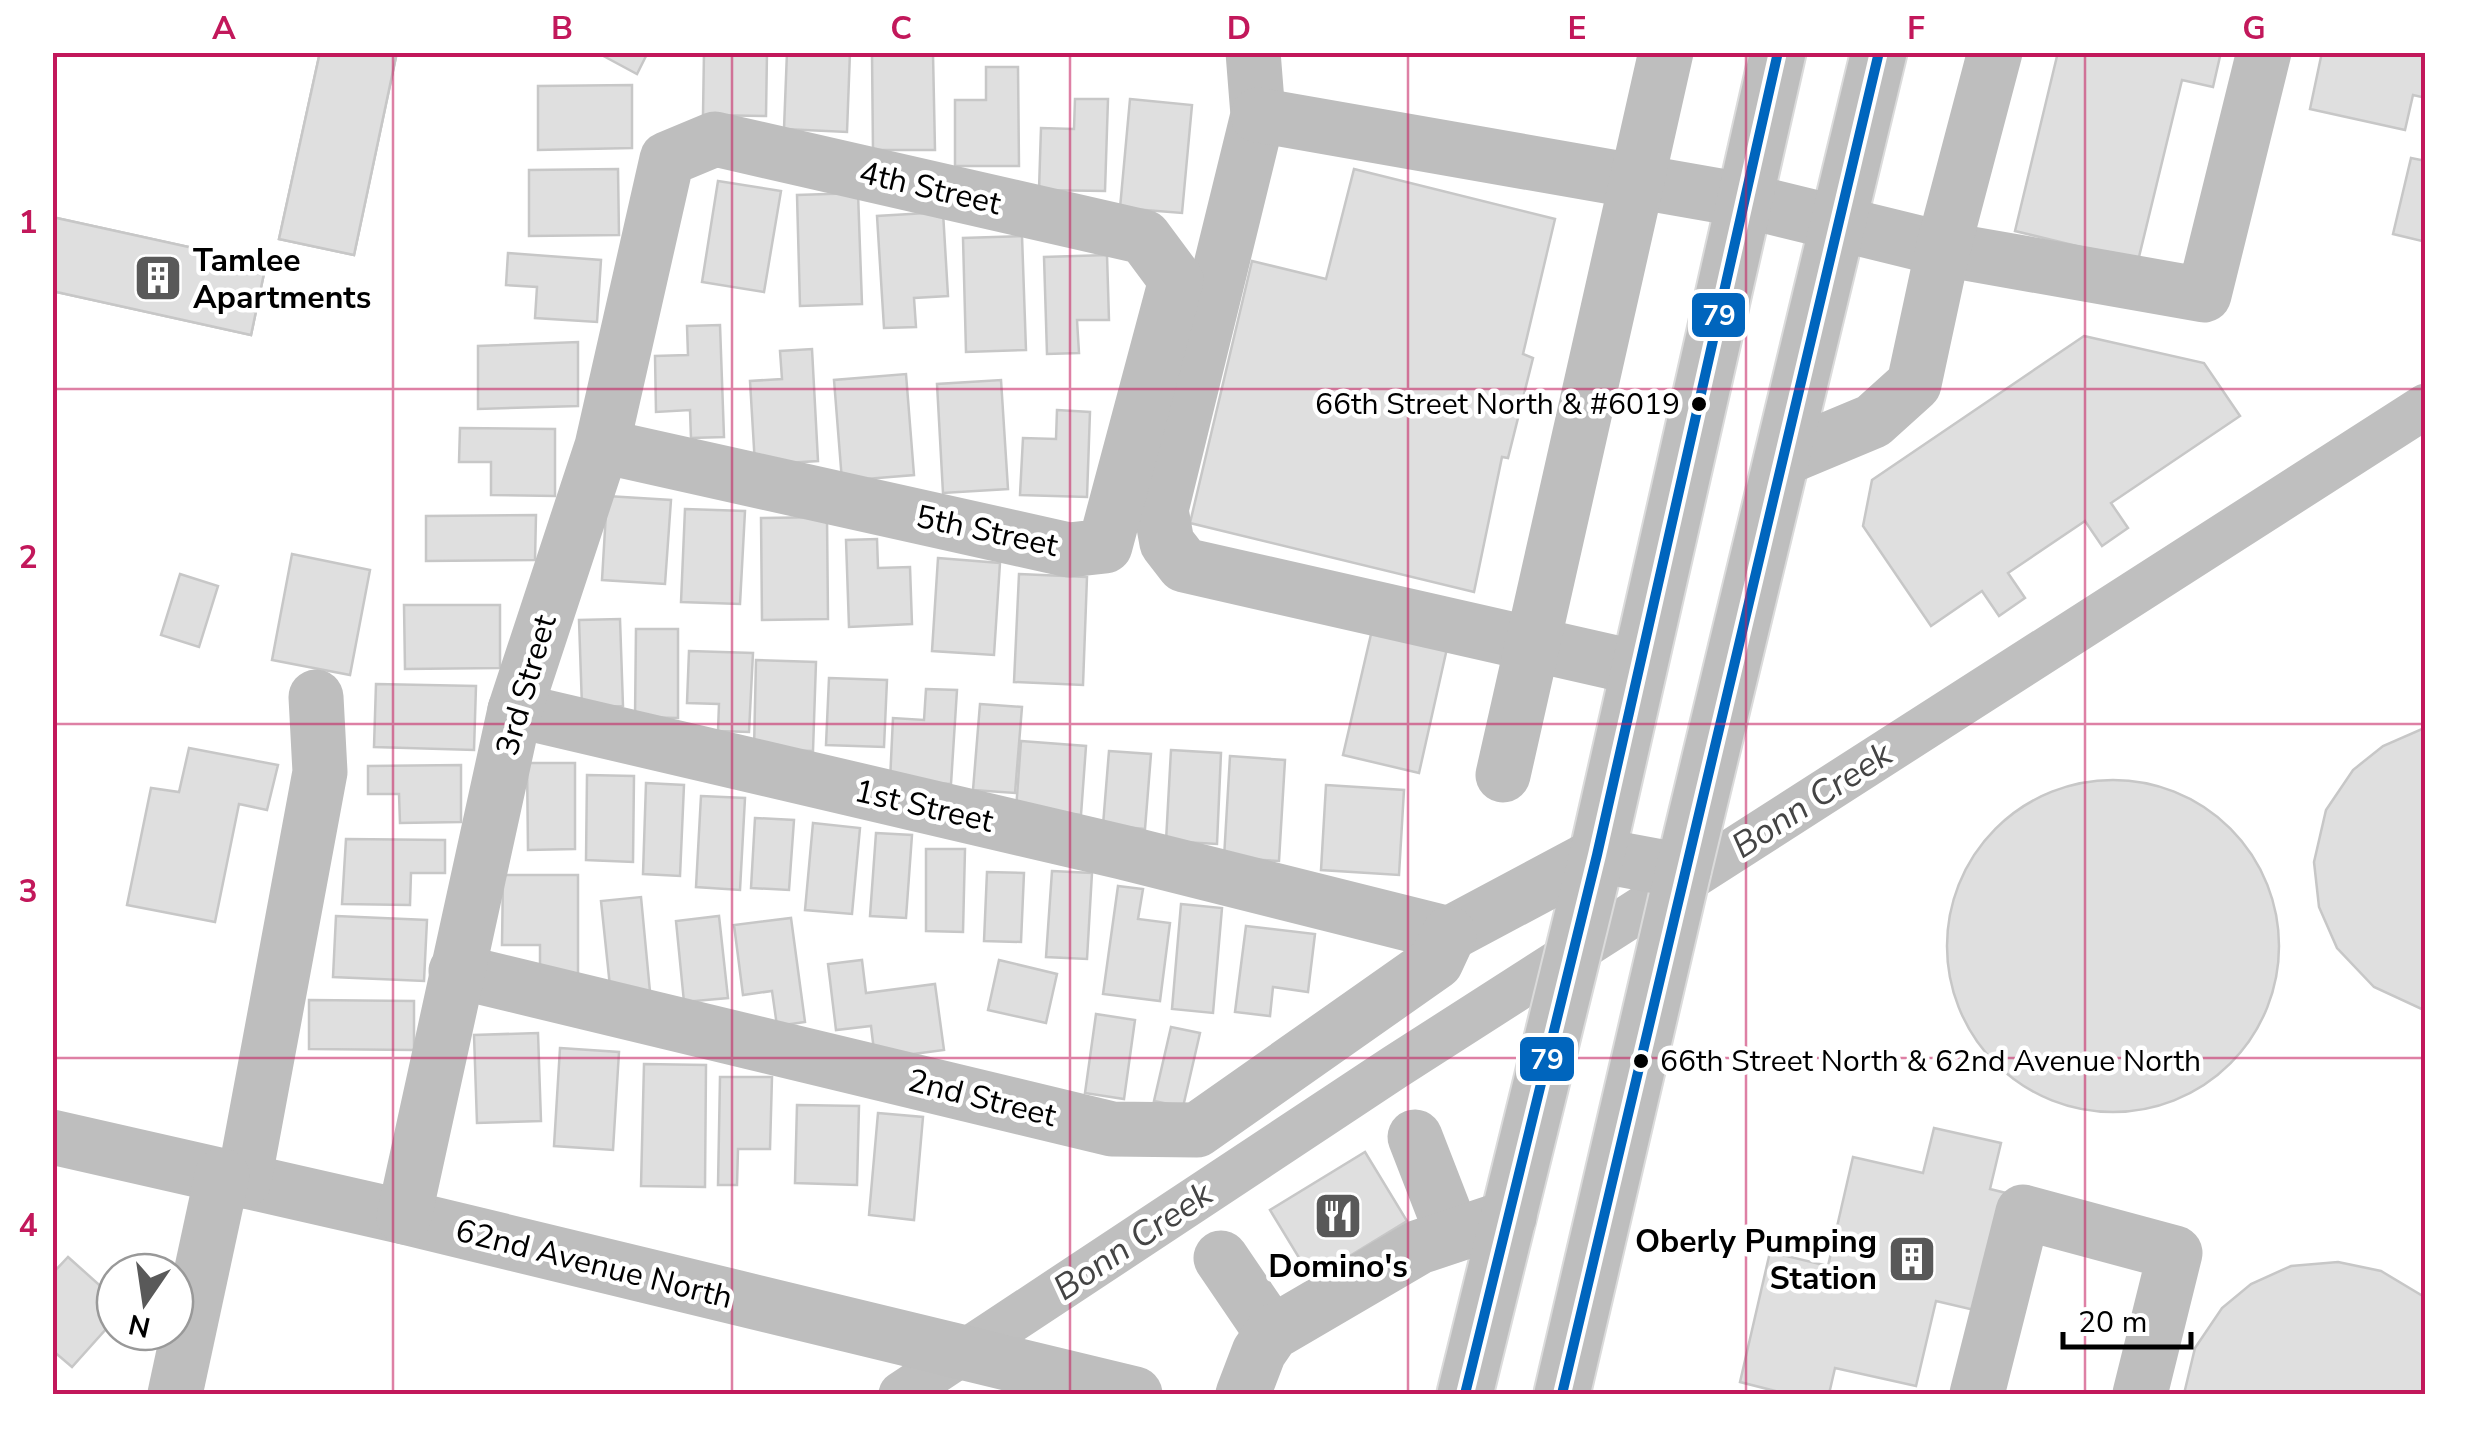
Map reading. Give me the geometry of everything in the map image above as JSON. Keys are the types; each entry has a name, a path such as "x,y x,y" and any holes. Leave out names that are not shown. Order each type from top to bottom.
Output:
{"street":[{"path":"1253,52 1258,114 1162,510 1166,543 1184,565 1638,668"},
{"path":"1503,775 1666,52"},
{"path":"1465,1394 1596,855 1778,52"},
{"path":"1562,1394 1879,52"},
{"path":"1782,458 1872,421 1914,384 1942,249 1994,52"},
{"path":"1258,114 1742,200 1942,249 2204,295 2264,52"},
{"name":"4th Street","path":"667,158 715,139 1144,237 1176,280"},
{"name":"3rd Street","path":"404,1217 515,710 602,446 667,158"},
{"name":"5th Street","path":"602,446 1068,550 1105,546 1176,280"},
{"path":"175,1394 233,1178 320,772 316,697"},
{"name":"1st Street","path":"515,710 1122,852 1449,934"},
{"path":"1449,934 1596,855 1684,870"},
{"name":"2nd Street","path":"456,970 1112,1129 1197,1130 1436,962 1449,934"},
{"name":"62nd Avenue North","path":"52,1137 404,1217 1135,1394"},
{"path":"1414,1137 1454,1236"},
{"path":"1977,1394 2022,1212 2175,1252 2140,1394"},
{"path":"1243,1394 1259,1352 1272,1333 1419,1247 1509,1216"},
{"path":"1221,1258 1272,1333"}],"building":[{"name":"Tamlee Apartments","path":"320,52 397,52 354,255 279,239"},
{"name":"Tamlee Apartments","path":"320,52 397,52 354,255 279,239"},
{"path":"596,52 648,52 637,74"},
{"path":"704,52 767,52 766,116 703,115"},
{"path":"787,52 850,52 847,132 784,129"},
{"path":"2058,52 2221,52 2213,87 2182,80 2138,261 2015,231"},
{"path":"2322,52 2426,52 2426,98 2413,95 2405,130 2310,109"},
{"path":"872,54 933,54 935,150 873,150"},
{"path":"986,67 1018,67 1019,166 955,166 955,100 986,100"},
{"path":"632,85 632,148 538,150 538,86"},
{"path":"1075,99 1108,99 1105,191 1039,190 1041,128 1074,129"},
{"path":"1130,99 1192,105 1182,213 1120,208"},
{"path":"2411,158 2426,161 2426,242 2393,234"},
{"path":"618,169 619,235 529,236 529,170"},
{"path":"1354,169 1555,219 1523,354 1533,358 1508,458 1502,457 1474,592 1190,523 1252,261 1326,279"},
{"path":"718,181 781,191 764,292 702,282"},
{"path":"858,193 862,304 800,306 797,195"},
{"path":"943,212 948,296 914,298 916,327 884,328 877,216"},
{"name":"Tamlee Apartments","path":"52,217 266,264 251,335 52,291"},
{"name":"Tamlee Apartments","path":"52,217 266,264 251,335 52,291"},
{"path":"1022,236 1026,350 966,352 963,238"},
{"path":"508,253 601,260 597,322 535,318 537,287 506,285"},
{"path":"1107,255 1109,320 1077,320 1079,353 1047,354 1044,257"},
{"path":"720,325 724,437 691,438 690,410 656,412 655,356 688,355 687,326"},
{"path":"2084,336 2204,363 2240,416 2111,503 2128,528 2102,546 2085,521 2008,573 2025,598 1999,616 1982,591 1931,626 1863,526 1872,480"},
{"path":"578,342 578,406 478,409 478,346"},
{"path":"812,349 818,461 755,465 750,381 782,379 780,351"},
{"path":"906,374 914,475 842,481 834,380"},
{"path":"1001,380 1008,489 943,493 937,384"},
{"path":"1057,410 1090,412 1087,497 1020,495 1023,438 1056,439"},
{"path":"460,428 555,429 555,496 491,495 491,462 459,462"},
{"path":"607,496 671,500 665,584 602,580"},
{"path":"685,509 745,511 740,604 681,602"},
{"path":"536,515 535,560 426,561 426,516"},
{"path":"827,517 828,619 762,620 761,518"},
{"path":"877,539 878,568 910,567 912,624 849,627 846,540"},
{"path":"292,554 370,570 350,675 272,660"},
{"path":"938,558 1000,563 994,655 932,651"},
{"path":"180,574 218,586 199,647 161,635"},
{"path":"1019,574 1087,577 1083,685 1014,682"},
{"path":"404,605 500,605 500,668 405,669"},
{"path":"1375,617 1450,635 1419,773 1343,755"},
{"path":"620,619 623,706 582,707 579,620"},
{"path":"636,629 678,629 678,718 635,717"},
{"path":"689,651 753,653 749,732 718,731 719,704 687,703"},
{"path":"756,660 816,662 813,751 754,749"},
{"path":"829,678 887,680 884,747 826,745"},
{"path":"376,684 476,686 474,750 374,747"},
{"path":"926,689 957,690 951,784 890,781 893,718 924,720"},
{"path":"980,704 1022,707 1015,793 973,790"},
{"path":"2426,729 2426,1011 2374,987 2337,948 2319,907 2314,862 2326,810 2353,770 2383,746"},
{"path":"1021,741 1086,746 1081,815 1016,810"},
{"path":"189,748 278,765 267,810 239,804 215,922 127,905 151,788 179,792"},
{"path":"1171,750 1221,753 1217,844 1166,841"},
{"path":"1109,751 1151,754 1145,829 1103,825"},
{"path":"1230,756 1285,760 1279,861 1224,858"},
{"path":"527,763 575,763 575,849 528,850"},
{"path":"461,765 461,822 400,823 399,794 368,794 368,766"},
{"path":"587,775 634,776 633,862 586,860"},
{"path":"2113,780 2145,783 2176,793 2205,808 2230,829 2251,854 2266,883 2276,914 2276,978 2266,1009 2251,1038 2230,1063 2205,1084 2176,1099 2145,1109 2113,1112 2081,1109 2050,1099 2021,1084 1996,1063 1975,1038 1960,1009 1950,978 1947,946 1950,914 1960,883 1975,854 1996,829 2021,808 2050,793 2081,783"},
{"path":"646,783 684,785 680,876 643,874"},
{"path":"1326,785 1404,790 1399,875 1321,870"},
{"path":"701,796 745,798 740,890 696,887"},
{"path":"755,818 794,820 789,890 751,888"},
{"path":"813,823 860,828 852,914 805,910"},
{"path":"876,833 912,835 906,918 870,916"},
{"path":"346,839 445,840 445,873 411,873 410,905 342,904"},
{"path":"926,849 965,849 963,932 926,931"},
{"path":"1052,871 1092,873 1087,959 1046,957"},
{"path":"987,872 1024,873 1021,942 984,941"},
{"path":"503,875 578,875 578,981 540,981 540,945 502,945"},
{"path":"1118,886 1143,889 1138,919 1170,923 1160,1001 1103,994"},
{"path":"641,897 650,992 611,996 601,901"},
{"path":"1181,904 1222,908 1213,1013 1172,1009"},
{"path":"336,916 427,920 424,981 333,977"},
{"path":"719,916 728,998 684,1002 676,921"},
{"path":"791,918 805,1022 777,1026 772,991 743,995 734,925"},
{"path":"1246,926 1315,934 1308,992 1273,987 1270,1016 1235,1012"},
{"path":"862,960 866,993 935,984 944,1050 875,1059 871,1026 836,1030 828,964"},
{"path":"999,960 1057,974 1046,1023 988,1010"},
{"path":"309,1000 414,1001 414,1050 309,1049"},
{"path":"1096,1014 1135,1020 1124,1099 1085,1093"},
{"path":"1171,1027 1200,1033 1183,1107 1154,1101"},
{"path":"538,1033 541,1121 477,1123 474,1035"},
{"path":"560,1048 619,1052 613,1150 554,1146"},
{"path":"644,1064 706,1065 705,1187 641,1186"},
{"path":"720,1077 772,1077 770,1149 738,1149 737,1185 718,1185"},
{"path":"797,1105 859,1106 857,1185 795,1183"},
{"path":"878,1113 923,1117 914,1220 869,1215"},
{"name":"Oberly Pumping Station","path":"1934,1128 2001,1143 1990,1189 2010,1194 1983,1312 1936,1301 1916,1386 1835,1368 1829,1394 1774,1394 1775,1391 1740,1382 1770,1252 1828,1266 1853,1157 1923,1173"},
{"name":"Domino's","path":"1365,1152 1407,1221 1312,1279 1270,1210"},
{"path":"68,1257 95,1281 95,1341 72,1367 52,1350 52,1274"},
{"path":"2338,1262 2381,1271 2426,1298 2426,1394 2184,1394 2195,1348 2222,1308 2251,1284 2291,1266"}],"waterway":[{"name":"Bonn Creek","path":"901,1394 1395,1067 2426,406"}],"transit line":[{"name":"79","path":"1465,1394 1597,855 1778,52"},
{"name":"79","path":"1562,1394 1879,52"}],"place":[{"name":"Tamlee Apartments","path":"158,278"},
{"name":"66th Street North & #6019","path":"1699,404"},
{"name":"66th Street North & 62nd Avenue North","path":"1641,1061"},
{"name":"Domino's","path":"1338,1216"},
{"name":"Oberly Pumping Station","path":"1912,1259"}]}
